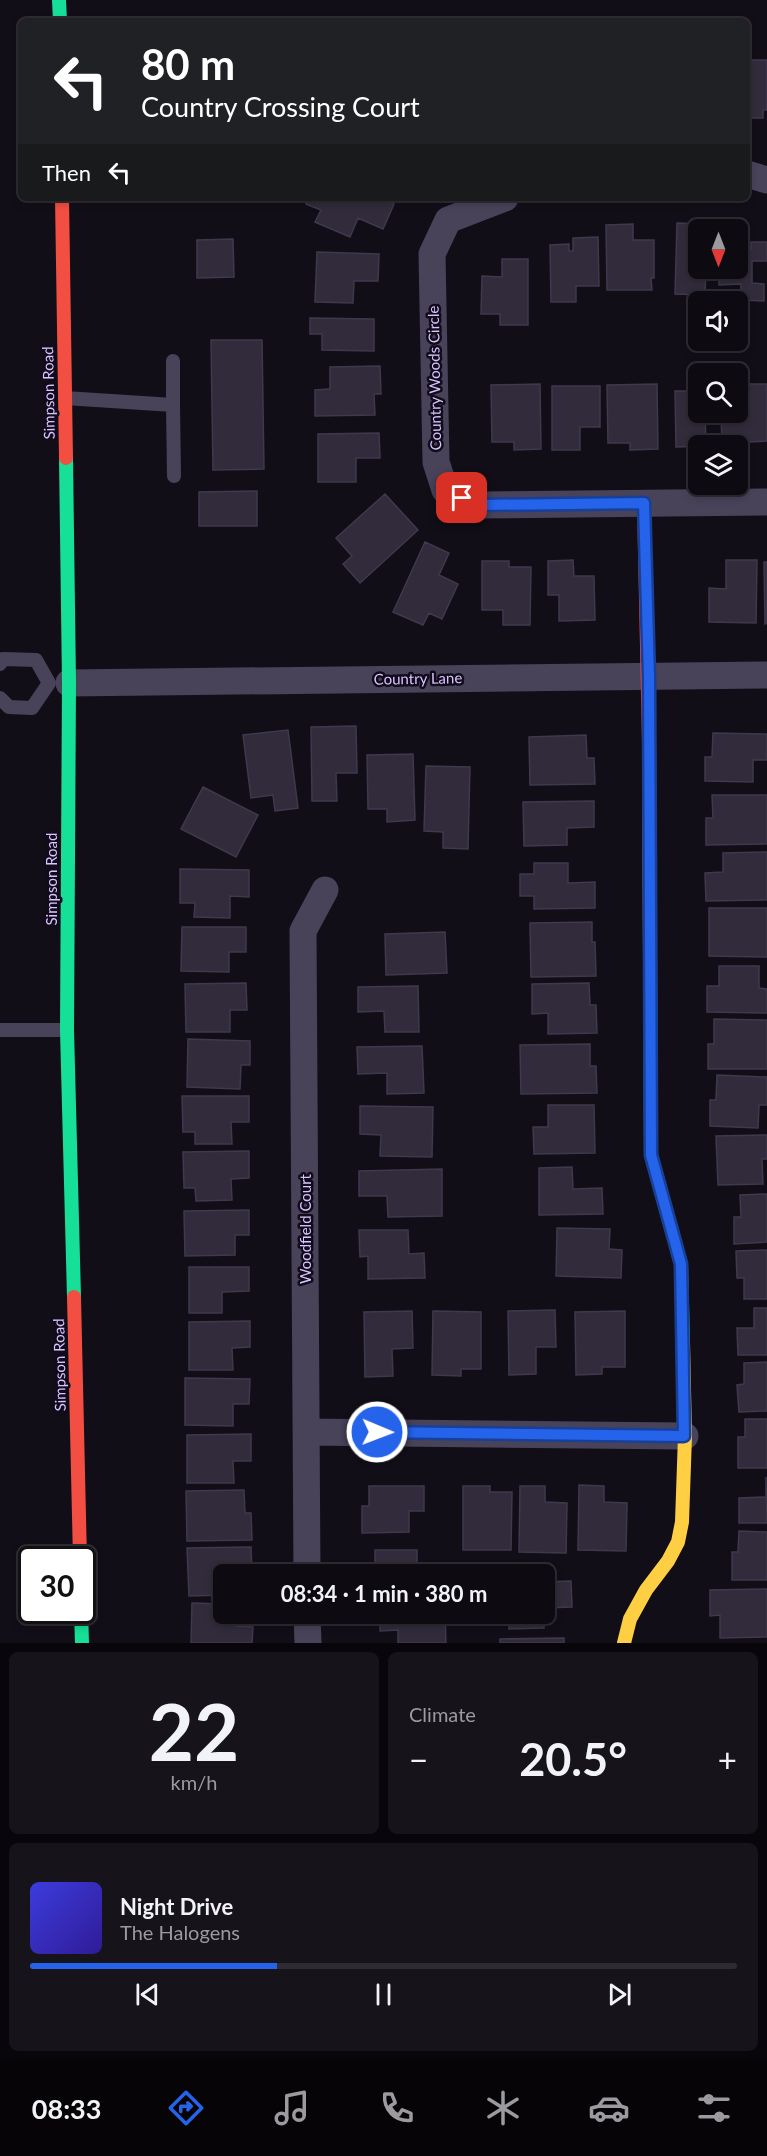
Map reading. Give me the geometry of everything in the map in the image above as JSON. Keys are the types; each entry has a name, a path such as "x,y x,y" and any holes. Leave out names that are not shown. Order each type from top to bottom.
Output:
{"main road":[{"path":"59,0 60,18"},
{"name":"Simpson Road","path":"62,201 65,398 59,683 80,1546"},
{"path":"624,1643 630,1619 678,1542 682,1522 684,1436 681,1264 651,1155 649,676 644,503"},
{"path":"81,1624 82,1643"}],"street":[{"path":"750,175 767,180"},
{"name":"Country Woods Circle","path":"497,201 448,220 432,254 435,462 445,490 479,505 767,502"},
{"name":"Country Lane","path":"59,683 767,675"},
{"name":"Woodfield Court","path":"307,1564 303,931 325,890"},
{"path":"306,1432 684,1436"},
{"path":"308,1624 308,1643"}],"lane":[{"path":"173,361 174,476"},
{"path":"65,398 173,405"},
{"path":"0,664 3,659 36,660 59,683 32,708 9,707 0,698"},
{"path":"0,1030 68,1030"}],"building":[{"path":"750,60 767,60 767,110 763,110 763,118 750,118"},
{"path":"307,201 388,201 394,204 383,229 358,218 350,237 315,222 321,210 306,204"},
{"path":"677,223 688,223 688,279 706,279 705,291 675,294"},
{"path":"633,224 633,240 654,240 652,290 607,290 606,225"},
{"path":"598,237 599,286 576,286 576,302 551,302 550,245 569,244 569,251 573,251 573,238"},
{"path":"233,239 234,277 197,278 197,240"},
{"path":"751,242 767,242 767,261 752,261 752,283 764,284 764,301 748,300 748,291 741,291 741,284 719,285 719,279 748,279 748,249 751,249"},
{"path":"317,252 379,254 378,281 354,281 353,303 315,302"},
{"path":"502,259 528,259 528,325 500,325 500,314 481,314 482,276 502,277"},
{"path":"310,318 374,319 374,351 322,350 322,334 310,334"},
{"path":"211,340 262,340 264,469 213,470"},
{"path":"380,366 381,394 374,394 375,415 315,416 315,390 330,389 330,367"},
{"path":"540,384 541,449 514,450 514,442 492,442 491,385"},
{"path":"657,384 658,449 630,450 630,443 608,443 607,385"},
{"path":"748,384 767,384 767,441 748,442 748,435 722,435 721,423 748,423"},
{"path":"552,386 600,386 600,427 580,427 580,450 552,450"},
{"path":"675,391 688,391 688,423 705,423 706,435 688,435 688,447 676,447"},
{"path":"379,433 380,458 356,458 356,482 318,482 318,434"},
{"path":"257,491 257,526 199,526 199,492"},
{"path":"385,494 418,530 360,583 343,564 352,556 336,538"},
{"path":"425,542 449,553 439,575 458,584 442,619 429,613 423,625 393,612"},
{"path":"573,560 574,576 594,576 595,620 559,621 559,595 548,595 548,561"},
{"path":"726,560 757,560 756,623 709,622 709,588 726,589"},
{"path":"482,561 509,561 509,567 531,567 530,625 503,625 503,610 482,610"},
{"path":"764,562 767,562 767,623 765,624"},
{"path":"356,726 357,773 336,773 337,801 312,801 311,727"},
{"path":"288,730 298,808 275,811 273,795 251,798 243,735"},
{"path":"713,733 767,734 767,760 753,760 753,782 705,781 705,757 712,757"},
{"path":"586,735 587,758 594,758 595,784 530,785 529,737"},
{"path":"413,754 415,820 387,822 387,809 368,809 367,755"},
{"path":"426,766 470,767 468,849 443,848 443,832 424,831"},
{"path":"203,787 258,815 236,857 181,829"},
{"path":"712,795 767,795 767,844 706,845 706,818 713,818"},
{"path":"594,801 594,827 567,828 567,845 524,846 523,802"},
{"path":"767,852 767,900 706,901 705,873 723,872 723,853"},
{"path":"534,863 568,863 568,883 595,882 595,908 534,909 534,896 520,896 520,874 534,874"},
{"path":"180,869 249,870 249,897 230,896 230,918 194,917 195,903 180,903"},
{"path":"709,908 767,908 767,957 709,956"},
{"path":"592,922 596,976 531,977 530,923"},
{"path":"182,927 246,927 246,952 229,952 229,972 181,971"},
{"path":"445,932 447,973 386,975 385,934"},
{"path":"719,966 759,966 759,988 767,989 767,1013 707,1012 707,986 719,986"},
{"path":"246,983 247,1010 230,1010 230,1032 186,1032 185,984"},
{"path":"589,983 590,1005 596,1005 597,1033 548,1034 548,1013 532,1014 532,984"},
{"path":"418,986 419,1032 385,1032 384,1011 358,1012 358,987"},
{"path":"714,1019 767,1020 767,1069 708,1069 708,1044 714,1044"},
{"path":"188,1039 250,1041 250,1065 241,1065 240,1089 187,1087"},
{"path":"590,1044 590,1066 596,1066 597,1093 521,1094 520,1045"},
{"path":"422,1046 424,1093 387,1094 387,1073 358,1074 357,1047"},
{"path":"717,1075 767,1077 767,1105 759,1105 758,1128 710,1126 710,1100 716,1100"},
{"path":"182,1096 249,1096 249,1122 231,1122 232,1144 195,1144 195,1132 183,1132"},
{"path":"548,1105 594,1105 595,1153 534,1154 533,1127 548,1127"},
{"path":"360,1106 433,1107 432,1157 380,1156 381,1135 360,1134"},
{"path":"767,1135 767,1159 762,1159 763,1184 718,1185 716,1136"},
{"path":"249,1151 249,1178 231,1179 232,1200 196,1201 195,1188 184,1188 183,1152"},
{"path":"572,1167 573,1189 602,1188 603,1214 539,1215 539,1168"},
{"path":"442,1169 442,1216 388,1217 387,1196 359,1196 359,1171"},
{"path":"767,1194 767,1242 734,1244 734,1217 741,1217 740,1195"},
{"path":"249,1210 249,1235 235,1235 235,1255 185,1256 184,1211"},
{"path":"557,1228 610,1229 609,1249 622,1250 621,1278 556,1276"},
{"path":"359,1230 408,1230 409,1254 424,1253 425,1278 368,1279 368,1256 360,1257"},
{"path":"767,1250 767,1299 744,1299 744,1278 737,1278 736,1251"},
{"path":"189,1267 249,1267 249,1291 222,1292 222,1313 189,1313"},
{"path":"754,1308 767,1308 767,1355 738,1355 737,1328 754,1328"},
{"path":"555,1310 556,1347 536,1347 536,1374 509,1375 508,1311"},
{"path":"412,1311 413,1348 392,1349 393,1376 365,1377 364,1312"},
{"path":"433,1311 481,1312 481,1369 461,1369 461,1376 432,1375"},
{"path":"625,1311 625,1367 602,1367 602,1374 576,1375 575,1312"},
{"path":"250,1321 250,1347 232,1348 233,1370 189,1370 189,1322"},
{"path":"767,1362 767,1411 739,1412 737,1385 744,1384 744,1363"},
{"path":"185,1378 250,1379 249,1404 233,1404 233,1426 185,1425"},
{"path":"745,1419 767,1419 767,1468 738,1468 738,1437 745,1437"},
{"path":"251,1434 251,1461 233,1461 234,1483 187,1483 187,1435"},
{"path":"766,1477 767,1523 739,1523 739,1498 766,1497"},
{"path":"579,1485 604,1486 604,1502 627,1503 626,1551 578,1550"},
{"path":"369,1486 424,1486 424,1511 409,1511 409,1532 362,1533 362,1506 369,1506"},
{"path":"463,1486 490,1486 490,1492 512,1492 511,1550 463,1550"},
{"path":"520,1486 545,1486 545,1502 567,1503 566,1553 519,1552"},
{"path":"244,1490 245,1513 251,1513 252,1540 187,1541 186,1491"},
{"path":"739,1531 767,1532 767,1580 732,1580 732,1552 738,1552"},
{"path":"251,1547 252,1564 213,1564 213,1595 189,1596 187,1548"},
{"path":"375,1550 417,1550 417,1564 375,1564"},
{"path":"571,1581 572,1607 555,1608 555,1582"},
{"path":"767,1589 767,1637 720,1638 720,1615 710,1616 710,1590"},
{"path":"192,1603 213,1604 213,1624 253,1627 252,1643 191,1643"},
{"path":"380,1624 445,1624 446,1643 398,1643 398,1630 380,1631"},
{"path":"509,1624 544,1624 544,1628 509,1629"},
{"path":"564,1638 564,1643 500,1643 500,1639"}],"traffic: fast":[{"path":"59,0 60,18"},
{"path":"66,458 69,683 67,1030 74,1297"},
{"path":"650,955 651,1155 681,1264 683,1342"},
{"path":"81,1624 82,1643"}],"traffic: slow":[{"path":"649,742 650,955"},
{"path":"624,1643 630,1619 678,1542 682,1522 685,1436 683,1342"}],"traffic: jam":[{"path":"62,201 66,458"},
{"path":"644,503 649,742"},
{"path":"74,1297 80,1546"}],"route":[{"path":"377,1432 684,1436 681,1264 651,1155 649,676 644,503 479,505 462,498"}]}
